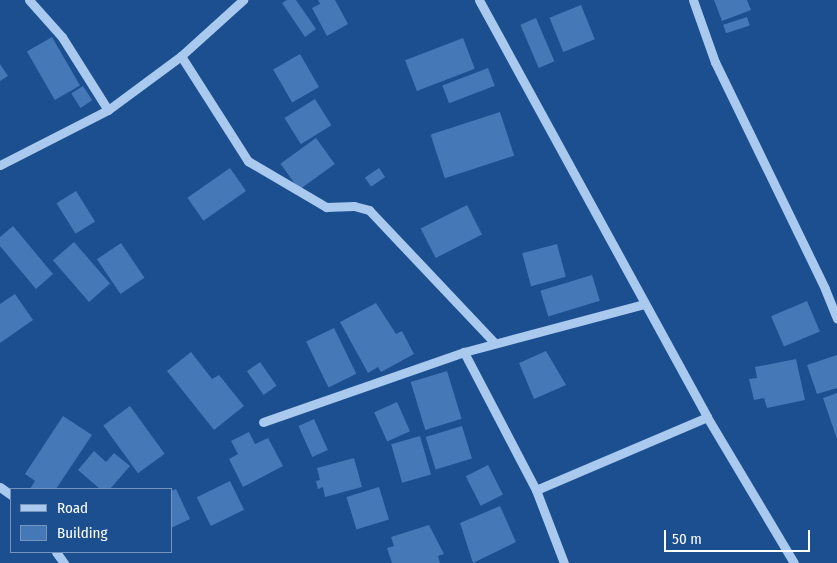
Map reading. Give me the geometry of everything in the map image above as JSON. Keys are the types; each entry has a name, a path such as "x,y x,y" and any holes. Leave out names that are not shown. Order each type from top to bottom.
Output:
{"street":[{"path":"29,0 62,37 108,110"},
{"path":"0,165 108,110 181,56 242,0"},
{"path":"479,0 707,417 794,563"},
{"path":"693,0 715,62 825,289 837,319"},
{"path":"181,56 248,161 326,207 354,206 369,210 494,342"},
{"path":"263,422 494,342 645,304"},
{"path":"464,352 536,490 564,563"},
{"path":"536,490 707,417"}],"building":[{"path":"287,0 296,0 316,29 305,37 282,3"},
{"path":"318,0 335,0 348,24 327,36 312,8 320,4"},
{"path":"714,0 747,0 751,10 722,21"},
{"path":"581,5 595,39 563,52 549,18"},
{"path":"747,17 750,26 726,33 723,25"},
{"path":"536,18 554,61 539,68 520,25"},
{"path":"52,37 80,85 55,100 27,52"},
{"path":"463,38 475,69 417,91 405,60"},
{"path":"300,54 319,87 292,102 273,70"},
{"path":"0,64 8,76 0,81"},
{"path":"488,68 495,86 449,103 442,86"},
{"path":"83,86 92,100 81,108 71,94"},
{"path":"315,99 331,125 301,144 284,118"},
{"path":"500,112 514,156 445,178 431,135"},
{"path":"316,138 335,164 299,190 280,164"},
{"path":"230,168 246,191 203,221 187,198"},
{"path":"379,168 385,177 371,187 365,178"},
{"path":"76,191 95,222 76,234 56,203"},
{"path":"467,205 482,234 436,258 421,229"},
{"path":"13,226 53,274 36,289 0,246 0,237"},
{"path":"74,242 110,284 89,302 53,260"},
{"path":"121,243 144,278 120,294 97,259"},
{"path":"557,244 566,277 531,286 522,253"},
{"path":"592,275 600,301 548,317 540,291"},
{"path":"15,294 33,320 0,343 0,304"},
{"path":"807,301 820,331 784,347 771,316"},
{"path":"376,303 396,334 402,331 414,354 381,372 378,367 368,373 340,322"},
{"path":"334,328 356,374 328,387 306,342"},
{"path":"546,351 566,385 534,399 519,363"},
{"path":"191,352 212,379 219,375 244,406 214,430 167,371"},
{"path":"837,355 837,388 817,394 807,365"},
{"path":"796,359 805,400 767,408 764,398 754,400 749,379 757,378 755,367"},
{"path":"260,362 277,386 264,395 247,371"},
{"path":"447,371 462,419 425,430 411,382"},
{"path":"837,393 837,439 823,398"},
{"path":"397,402 410,431 387,441 374,412"},
{"path":"130,406 165,454 138,473 103,425"},
{"path":"63,416 92,435 57,488 31,488 35,481 25,474"},
{"path":"314,419 328,450 312,457 298,426"},
{"path":"462,426 472,459 436,470 426,437"},
{"path":"249,432 255,444 268,438 283,466 243,487 229,459 238,454 231,441"},
{"path":"420,436 431,474 402,483 391,444"},
{"path":"94,451 106,462 114,453 130,466 111,488 99,488 78,470"},
{"path":"354,458 362,487 325,497 323,487 318,489 316,481 320,480 317,468"},
{"path":"488,465 503,494 481,506 466,476"},
{"path":"230,481 244,510 211,526 197,497"},
{"path":"379,487 389,520 356,529 346,497"},
{"path":"176,489 190,519 172,528 172,491"},
{"path":"500,506 516,542 473,563 460,523"},
{"path":"429,525 444,554 438,556 440,563 392,563 387,548 394,546 391,537"}]}
